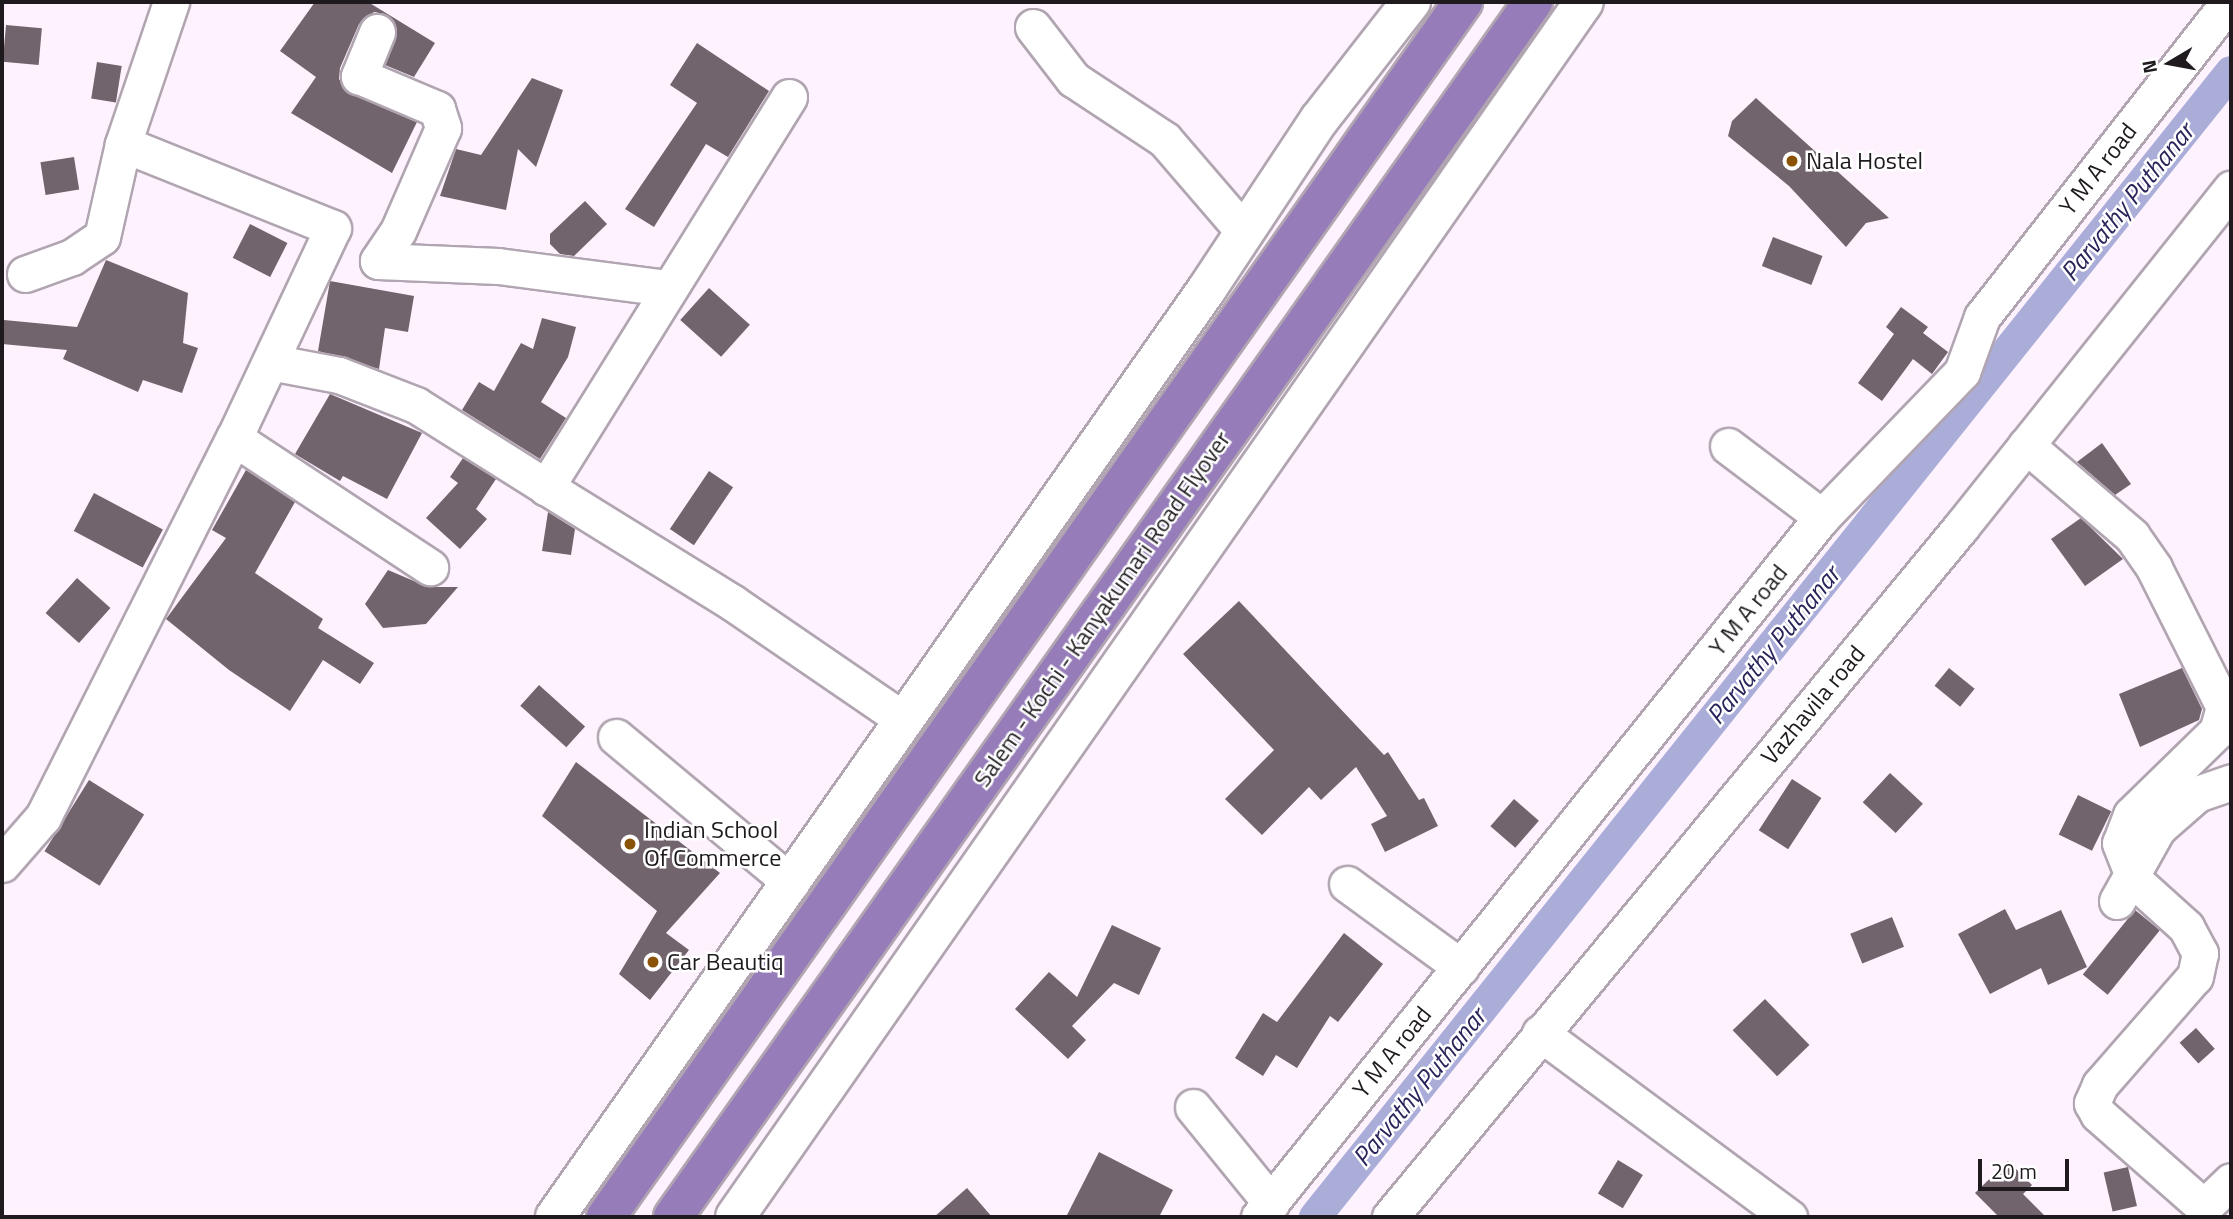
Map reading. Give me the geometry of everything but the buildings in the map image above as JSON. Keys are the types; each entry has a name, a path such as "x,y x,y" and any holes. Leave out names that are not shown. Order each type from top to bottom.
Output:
{"highway":[{"path":"606,1217 1463,2"},
{"name":"Salem - Kochi - Kanyakumari Road Flyover","path":"673,1217 1533,2"}],"street":[{"path":"25,274 72,257 102,237 124,144 171,2"},
{"path":"555,1217 791,883 1319,120 1410,2"},
{"path":"735,1217 1584,2"},
{"name":"Y M A road","path":"1265,1210 1822,517 1962,372 1982,317 2229,2"},
{"path":"1033,27 1073,79 1166,140 1244,232"},
{"path":"377,32 359,75 437,109 443,128 398,232 378,261"},
{"path":"546,487 667,288 789,97"},
{"path":"124,144 333,228 378,261 498,266 667,288"},
{"name":"Vazhavila road","path":"1391,1217 1540,1032 2026,445 2231,189"},
{"path":"2,864 43,817 234,438 333,228"},
{"path":"270,362 339,375 416,405 733,603 904,720"},
{"path":"234,438 430,568"},
{"path":"2026,445 2132,536 2154,568 2224,707 2217,731 2131,815 2120,843 2125,889"},
{"path":"1728,446 1822,517"},
{"path":"616,737 791,883"},
{"path":"2125,889 2158,828 2197,794 2231,782"},
{"path":"1347,884 1461,967"},
{"path":"2125,889 2186,927 2200,953 2198,966 2186,987 2100,1084 2092,1103 2098,1114 2201,1212 2231,1181"},
{"path":"1540,1032 1789,1217"},
{"path":"1193,1107 1265,1210"}],"waterway":[{"name":"Parvathy Puthanar","path":"1315,1217 2231,72"}],"place":[{"name":"Nala Hostel","path":"1792,161"},
{"name":"Indian School Of Commerce","path":"630,844"},
{"name":"Car Beautiq","path":"653,962"}]}
